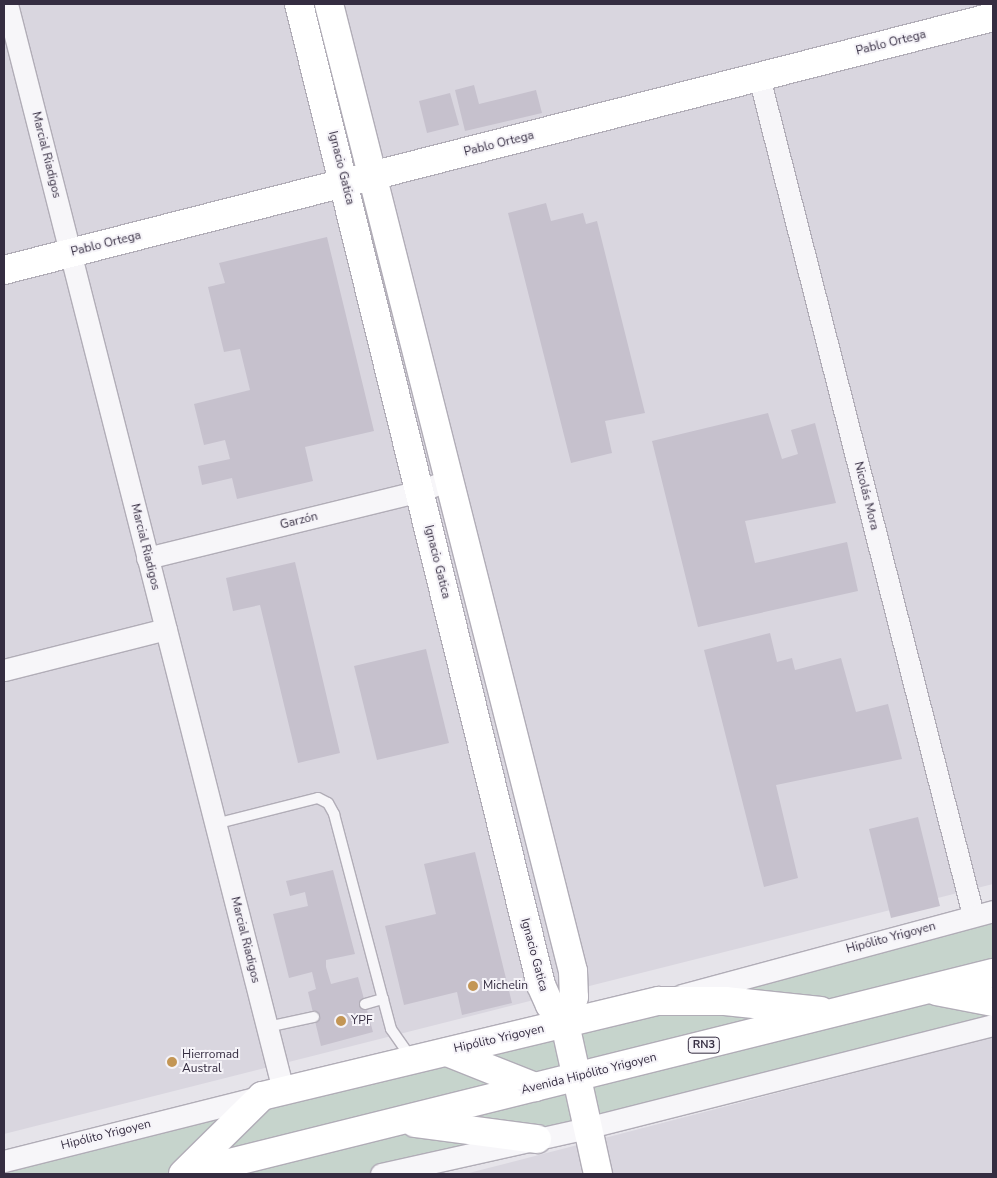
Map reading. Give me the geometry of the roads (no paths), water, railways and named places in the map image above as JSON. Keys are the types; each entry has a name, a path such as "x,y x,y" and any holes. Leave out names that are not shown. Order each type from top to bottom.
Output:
{"main road":[{"name":"Ignacio Gatica","path":"299,4 345,183 541,985 550,1005 565,1024"},
{"path":"329,4 573,971 574,997 565,1024 586,1128 598,1174"},
{"name":"Pablo Ortega","path":"4,270 993,17"},
{"name":"Avenida Hipólito Yrigoyen","path":"184,1174 993,973"},
{"path":"927,990 993,1002"},
{"path":"659,1001 751,1003 833,1013"},
{"name":"Hipólito Yrigoyen","path":"272,1093 659,1001"},
{"path":"447,1052 535,1087"},
{"path":"184,1174 272,1093"},
{"path":"399,1120 537,1139"}],"street":[{"name":"Marcial Riadigos","path":"8,4 267,1027 272,1093"},
{"name":"Nicolás Mora","path":"759,77 983,913"},
{"name":"Garzón","path":"147,558 420,491 449,480"},
{"path":"4,670 166,629"},
{"name":"Hipólito Yrigoyen","path":"659,1001 983,913"},
{"path":"381,1174 586,1128 993,1025"},
{"name":"Hipólito Yrigoyen","path":"4,1162 272,1093"}],"lane":[{"path":"215,824 318,798 328,803 334,814 390,1029 412,1060"},
{"path":"366,1004 383,999"},
{"path":"267,1027 314,1016"}],"place":[{"name":"Michelin","path":"473,986"},
{"name":"YPF","path":"341,1021"},
{"name":"Hierromad Austral","path":"172,1062"}]}
